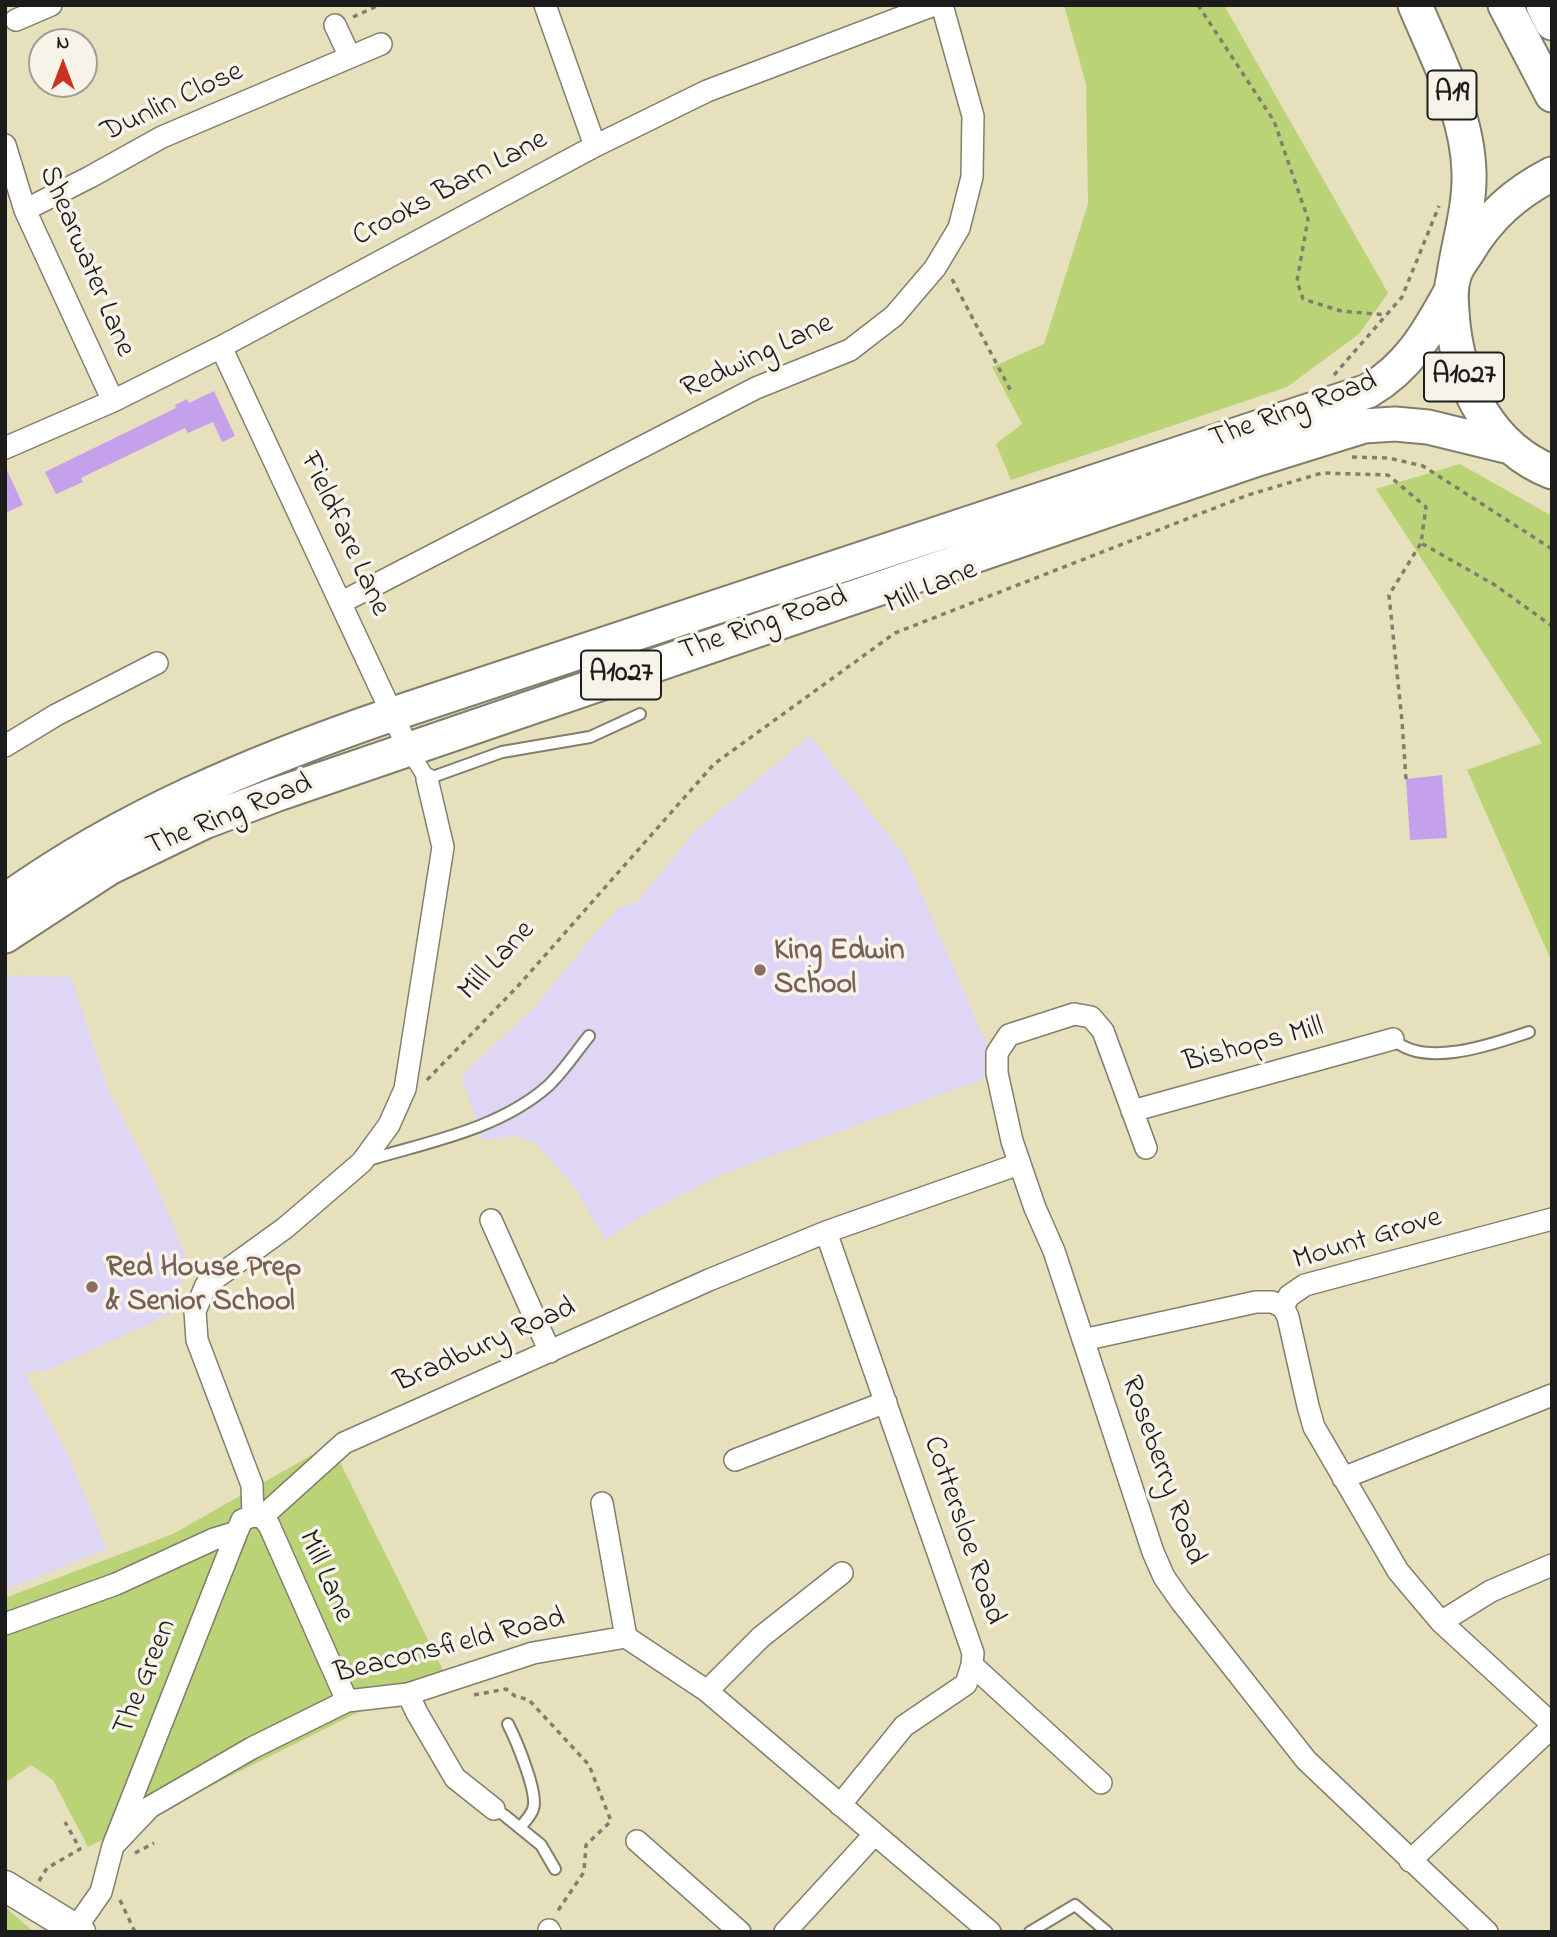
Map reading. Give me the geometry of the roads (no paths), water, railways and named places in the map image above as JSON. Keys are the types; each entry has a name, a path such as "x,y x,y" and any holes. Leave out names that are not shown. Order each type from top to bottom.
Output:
{"main road":[{"name":"A19","path":"1415,5 1457,108 1469,171 1469,191 1452,284"},
{"path":"1505,5 1552,95"},
{"path":"1543,5 1552,23"},
{"name":"A1027","path":"1542,179 1503,205 1477,234 1452,284 1455,336 1462,373 1477,407 1510,447 1534,465 1552,472"},
{"name":"The Ring Road","path":"5,901 128,823 262,761 393,714 1368,391 1384,382 1412,356 1452,284"},
{"name":"The Ring Road","path":"5,936 109,868 204,822 619,676 1258,459 1364,426 1395,424 1461,434 1510,447"},
{"path":"19,1887 49,1915 76,1931"}],"street":[{"path":"16,20 51,5"},
{"path":"545,5 595,146"},
{"name":"Crooks Barn Lane","path":"5,448 113,401 220,347 595,146 707,91 934,5"},
{"name":"Redwing Lane","path":"342,602 755,388 850,350 894,316 941,258 959,228 972,177 973,116 942,5"},
{"path":"335,25 350,57"},
{"name":"Dunlin Close","path":"26,210 162,136 381,44"},
{"name":"Shearwater Lane","path":"5,145 26,210 113,401"},
{"name":"Fieldfare Lane","path":"220,347 410,750"},
{"path":"5,746 57,715 158,663"},
{"path":"362,1162 389,1125 405,1089 443,847 426,779 410,750"},
{"name":"Roseberry Road","path":"1132,1111 1103,1031 1091,1017 1074,1014 1010,1035 997,1053 997,1073 1019,1164 1054,1251 1153,1552 1164,1577 1180,1600 1306,1760 1487,1932"},
{"name":"Bishops Mill","path":"1132,1111 1393,1039"},
{"path":"1132,1111 1146,1148"},
{"name":"Mill Lane","path":"346,1701 269,1525 258,1516 252,1485 197,1340 195,1311 206,1285 285,1228 362,1162"},
{"name":"Bradbury Road","path":"5,1624 116,1584 214,1539 237,1532 242,1520 258,1516 344,1443 709,1280 826,1232 1019,1164"},
{"name":"Mount Grove","path":"1083,1340 1256,1302 1272,1302 1283,1307 1289,1296 1305,1285 1552,1219"},
{"path":"491,1220 550,1352"},
{"name":"Cottersloe Road","path":"826,1232 973,1653 966,1684 904,1726 840,1805"},
{"path":"1283,1307 1288,1317 1314,1427 1398,1571 1441,1622 1552,1726 1410,1861"},
{"path":"1343,1478 1552,1395"},
{"path":"735,1460 887,1402"},
{"path":"602,1503 626,1637 707,1691 990,1932"},
{"name":"The Green","path":"76,1931 101,1892 120,1852 237,1532"},
{"path":"1441,1622 1491,1591 1552,1565"},
{"path":"707,1691 761,1637 842,1573"},
{"name":"Beaconsfield Road","path":"120,1852 150,1807 252,1748 346,1701 408,1694 533,1653 626,1637"},
{"path":"972,1665 1101,1783"},
{"path":"408,1694 455,1778 494,1810"},
{"path":"785,1932 874,1835"},
{"path":"637,1841 740,1932"}],"lane":[{"path":"426,779 502,752 590,737 640,714"},
{"path":"1393,1039 1403,1049 1438,1052 1483,1048 1529,1032"},
{"path":"362,1162 492,1122 518,1109 549,1085 589,1036"},
{"path":"508,1724 518,1743 535,1795 533,1809 520,1828"},
{"path":"494,1810 541,1845 555,1869"},
{"path":"1030,1932 1075,1905 1107,1932"}],"place":[{"name":"King Edwin School","path":"760,970"},
{"name":"Red House Prep & Senior School","path":"92,1287"}]}
